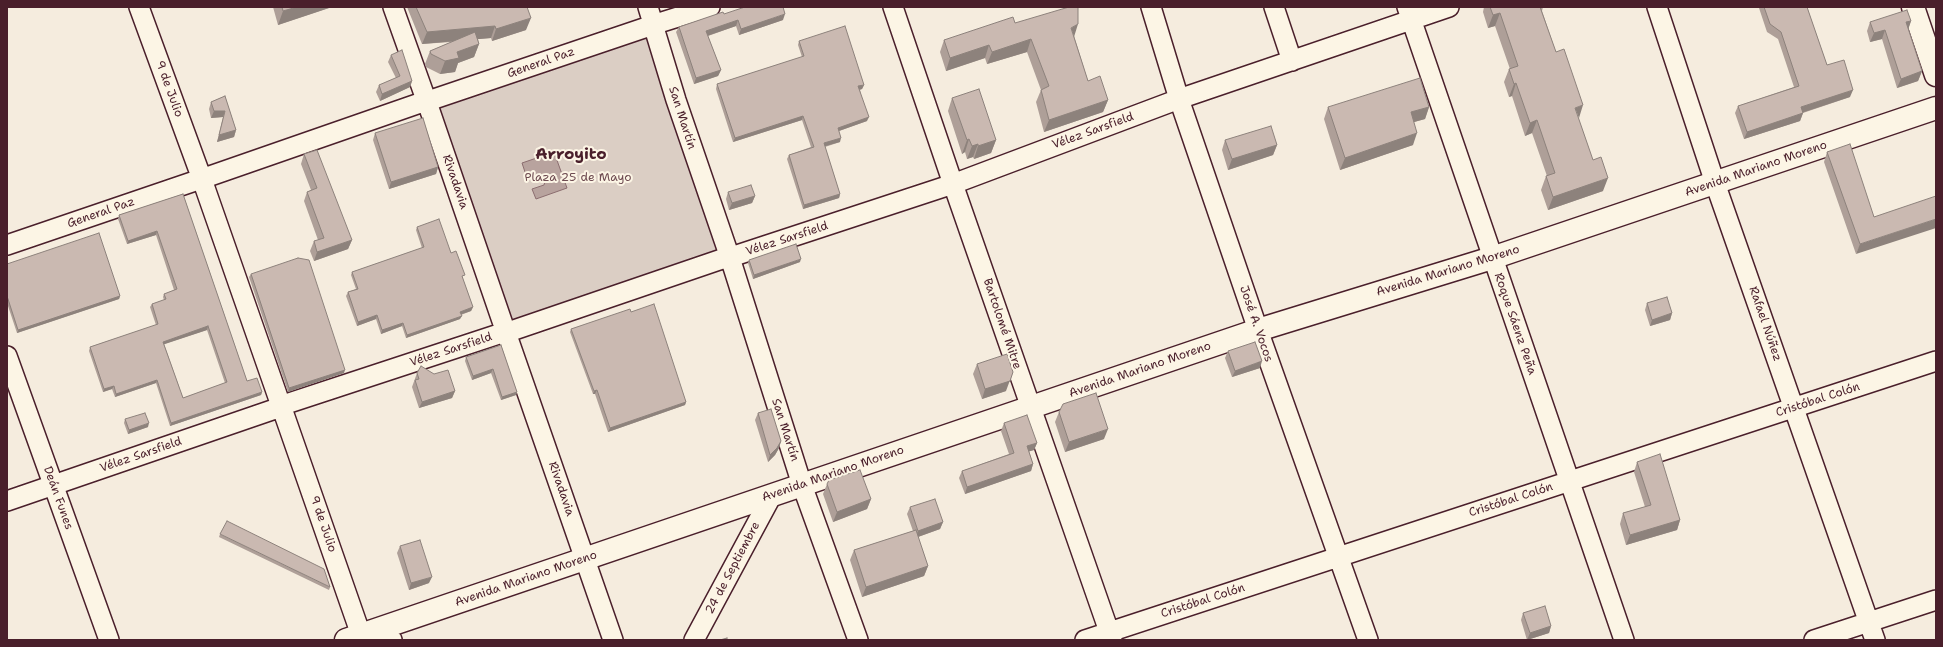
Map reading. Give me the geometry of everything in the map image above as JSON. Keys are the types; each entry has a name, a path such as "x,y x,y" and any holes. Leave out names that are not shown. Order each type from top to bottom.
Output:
{"main road":[{"path":"1913,7 1936,75"},
{"name":"Avenida Mariano Moreno","path":"364,637 585,559 1258,330 1492,258 1936,108"}],"street":[{"name":"9 de Julio","path":"139,7 202,178 364,637"},
{"name":"Rivadavia","path":"393,7 427,101 613,640"},
{"name":"General Paz","path":"7,245 427,101 653,21 710,7"},
{"name":"Bartolomé Mitre","path":"893,7 953,184 1111,636"},
{"name":"José A. Vocos","path":"1151,7 1179,99 1258,330 1368,640"},
{"path":"1274,7 1292,61"},
{"name":"Vélez Sarsfield","path":"7,501 729,257 953,184 1179,99 1292,61 1409,13 1449,7"},
{"name":"Rafael Núñez","path":"1657,7 1715,183 1875,640"},
{"name":"Roque Sáenz Peña","path":"1409,13 1624,640"},
{"name":"San Martín","path":"653,21 676,100 729,257 802,485 858,640"},
{"name":"Deán Funes","path":"7,356 108,640"},
{"name":"Cristóbal Colón","path":"1085,640 1111,636 1339,557 1936,361"},
{"name":"24 de Septiembre","path":"694,640 772,495"},
{"path":"1814,640 1936,600"}],"green space":[{"name":"Plaza 25 de Mayo","path":"646,31 720,248 718,255 515,324 506,319 434,110 437,102"}],"shaded area":[{"path":"554,152 567,188 536,199 532,189 544,185 546,178 539,174 527,178 522,163"}],"building":[{"path":"282,7 297,7 283,11"},
{"path":"416,7 527,7 531,18 496,29 495,26 427,32"},
{"path":"745,7 783,7 785,14 741,29 738,20 706,31 721,70 696,78 679,27 723,12 724,14"},
{"path":"1069,7 1078,7 1078,24 1071,28 1088,81 1100,76 1108,100 1049,120 1041,90 1049,86 1031,39 992,52 989,45 950,58 944,40 1013,17 1015,23"},
{"path":"1490,7 1540,7 1556,52 1564,49 1583,105 1575,108 1593,160 1601,157 1608,178 1553,197 1546,176 1555,173 1537,120 1530,123 1516,83 1514,84 1509,69 1518,66 1500,13 1493,15"},
{"path":"1764,7 1807,7 1827,65 1844,60 1853,90 1801,107 1803,113 1747,132 1738,106 1799,86 1781,32 1770,24"},
{"path":"1907,10 1911,21 1906,22 1922,71 1901,79 1885,30 1874,33 1870,22"},
{"path":"845,26 864,85 858,86 869,117 838,128 841,138 824,143 840,194 804,205 789,155 814,147 803,116 735,138 717,84 804,56 799,41"},
{"path":"475,32 479,44 457,52 459,58 445,61 431,54 430,51"},
{"path":"402,50 412,81 382,94 379,85 400,76 391,55"},
{"path":"1420,78 1429,107 1411,112 1417,133 1345,158 1328,107"},
{"path":"979,89 996,140 978,146 978,144 972,146 969,139 967,140 952,98"},
{"path":"225,96 236,130 219,135 225,111 214,111 211,102"},
{"path":"423,118 438,167 391,182 375,133"},
{"path":"1271,126 1277,145 1232,159 1225,140"},
{"path":"1850,144 1874,217 1936,196 1936,219 1860,244 1827,152"},
{"path":"317,150 352,240 317,252 314,241 324,238 307,192 317,188 304,154"},
{"path":"751,185 755,196 732,203 728,192"},
{"path":"183,194 247,381 257,378 262,392 171,423 157,380 116,394 114,386 104,389 90,347 158,324 152,304 166,299 164,294 177,289 157,231 128,241 119,215","holes":["208,326 227,382 183,398 163,342"]},
{"path":"439,219 451,253 456,251 465,275 462,276 473,307 460,312 462,316 407,335 403,323 382,330 377,315 358,322 348,292 358,289 352,272 424,247 417,227"},
{"path":"99,233 120,296 18,330 7,296 7,264"},
{"path":"796,244 801,259 754,275 749,260"},
{"path":"298,258 309,260 345,370 289,388 251,274"},
{"path":"1667,297 1672,313 1652,320 1647,303"},
{"path":"654,304 686,402 610,428 597,390 594,391 571,329 630,309 631,312"},
{"path":"1255,342 1262,361 1235,371 1228,351"},
{"path":"501,345 517,392 502,397 493,369 473,376 466,357"},
{"path":"1007,354 1013,372 1010,381 985,389 977,364"},
{"path":"421,366 434,374 448,370 455,391 422,402 415,380 419,379 417,373"},
{"path":"1096,393 1108,429 1069,442 1059,412 1063,404"},
{"path":"771,409 781,441 770,455 758,413"},
{"path":"145,413 149,423 129,430 125,419"},
{"path":"1027,415 1037,443 1027,446 1033,464 967,487 962,471 1014,453 1004,423"},
{"path":"1660,454 1680,520 1630,535 1623,513 1651,505 1637,462"},
{"path":"860,470 871,499 837,512 827,484 829,480"},
{"path":"935,499 943,522 918,531 910,507"},
{"path":"227,521 324,569 330,587 220,534"},
{"path":"916,530 928,566 866,587 854,550"},
{"path":"420,540 432,577 411,583 400,546"},
{"path":"1545,606 1551,626 1530,633 1523,613"}],"district":[{"name":"Arroyito","path":"571,155"}]}
